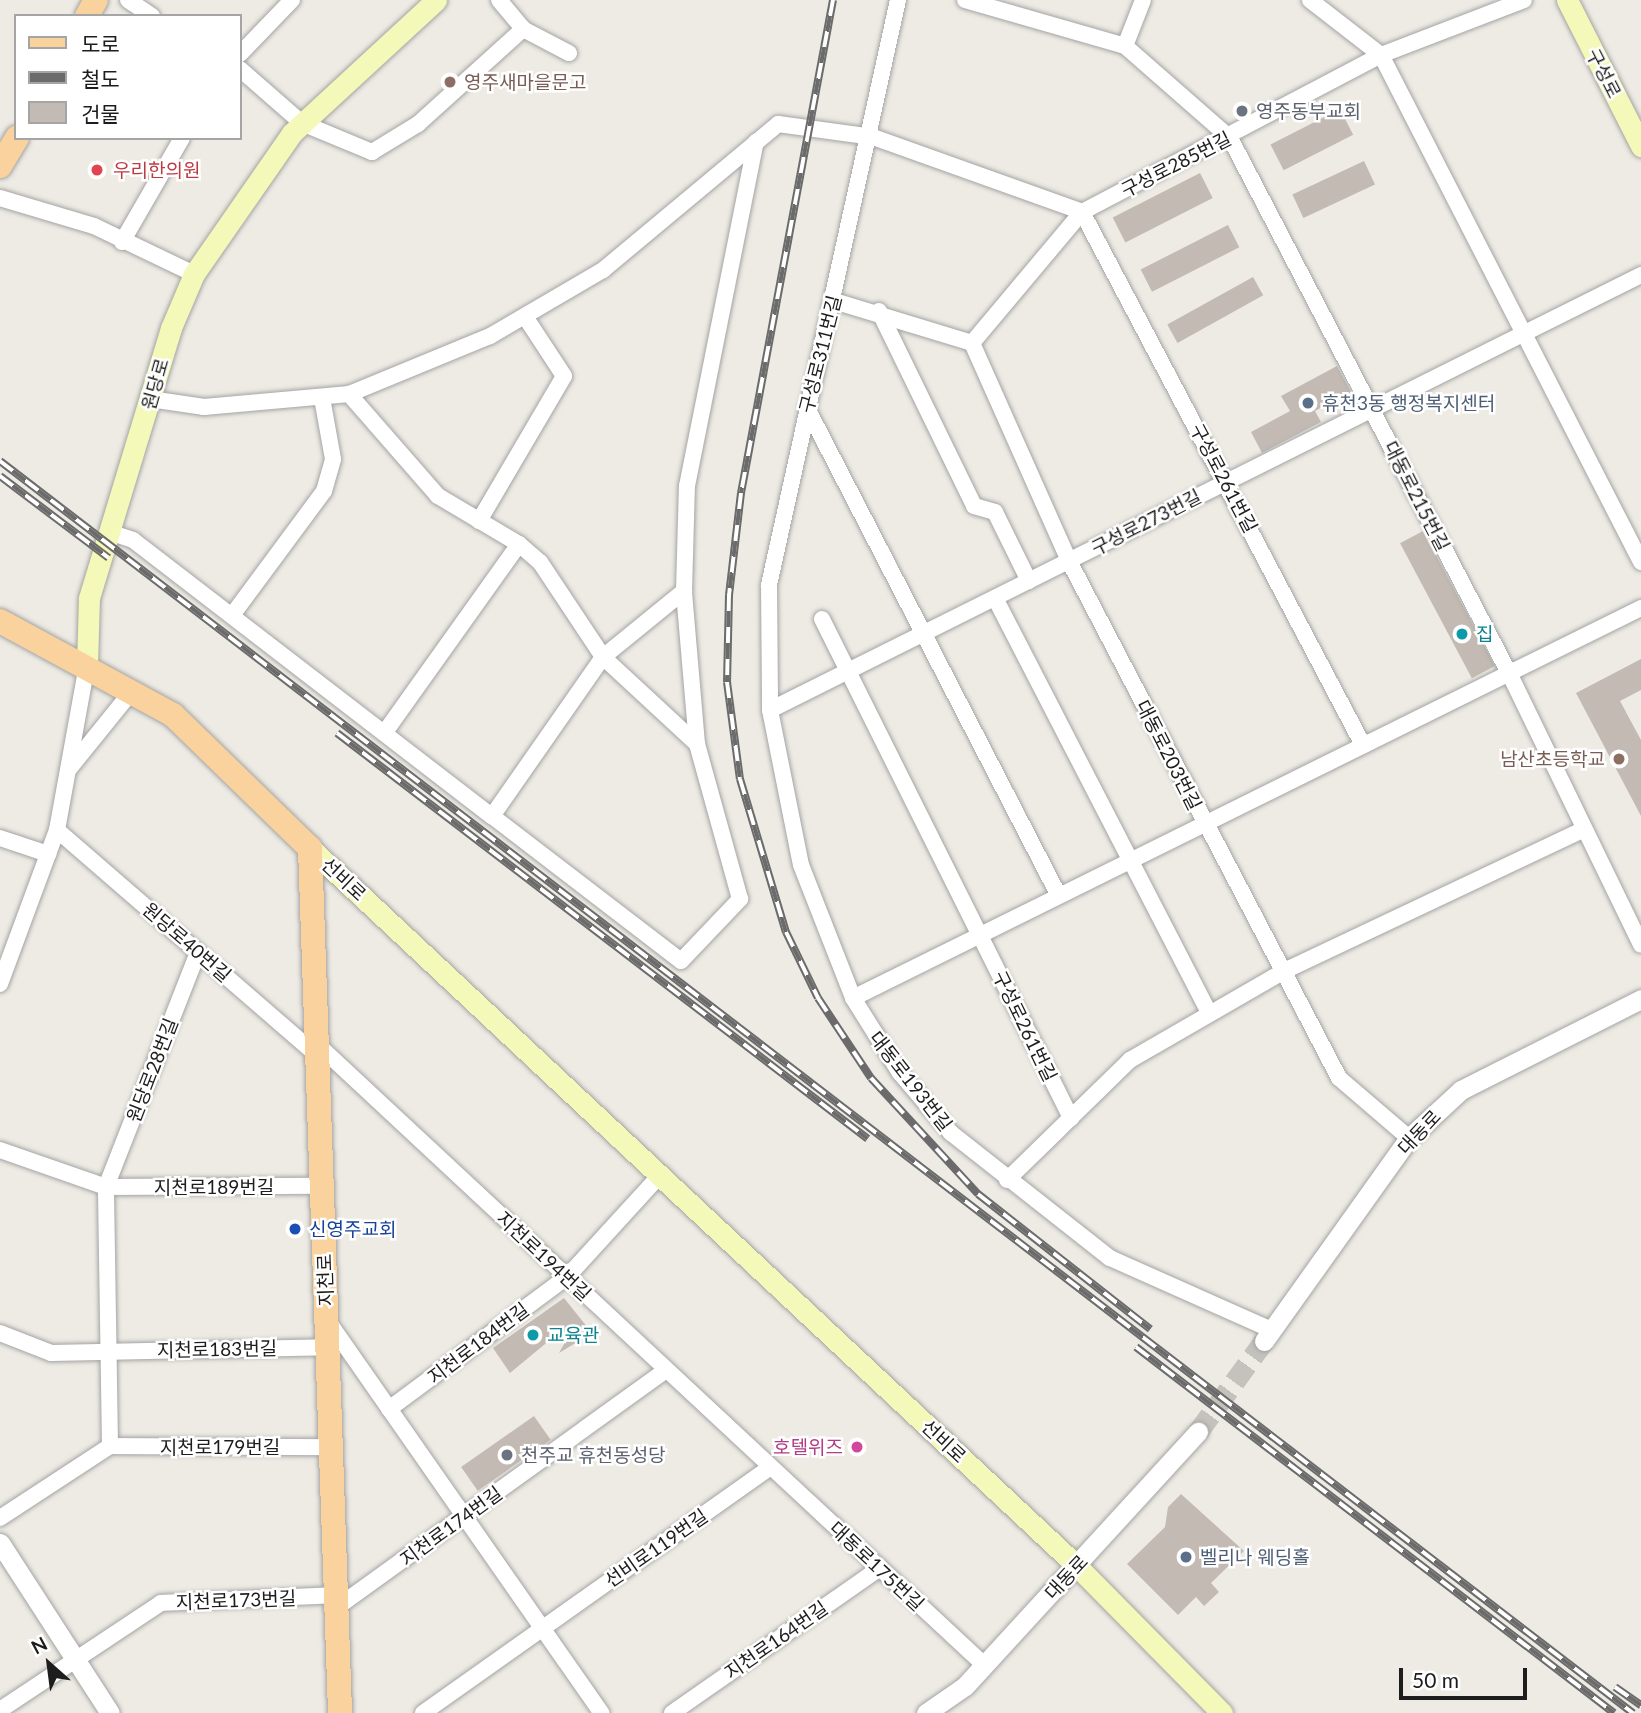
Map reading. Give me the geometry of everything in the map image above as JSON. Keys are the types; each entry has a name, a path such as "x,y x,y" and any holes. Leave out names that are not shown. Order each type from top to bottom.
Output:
{"main road":[{"name":"원당로","path":"86,665 89,598 150,399 194,274 244,193 302,123 436,0"},
{"name":"구성로","path":"1567,0 1641,146"},
{"path":"0,166 10,141"},
{"name":"선비로","path":"0,621 86,665 173,715 310,848 1076,1565 1222,1713"},
{"name":"지천로","path":"310,848 340,1713"}],"street":[{"path":"128,0 149,14"},
{"path":"242,52 292,0"},
{"path":"499,0 523,29 569,53"},
{"name":"구성로311번길","path":"770,710 771,574 807,408 873,137 898,0"},
{"name":"대동로215번길","path":"965,0 1125,46 1230,138 1509,673 1641,945"},
{"path":"1125,46 1143,0"},
{"path":"1310,0 1381,55 1526,332 1641,562"},
{"name":"구성로285번길","path":"971,343 1082,212 1230,138 1381,55 1524,0"},
{"path":"242,71 302,123 372,152 418,124 523,29"},
{"path":"150,399 204,407 349,394 526,318 603,270 778,124 873,137 1082,212"},
{"path":"122,242 181,140"},
{"path":"111,533 133,540 233,614 681,961 740,900 697,744 684,591 687,486 756,142"},
{"path":"0,198 94,226 122,242 194,274"},
{"name":"구성로261번길","path":"1082,212 1227,482 1363,745"},
{"name":"구성로273번길","path":"770,710 1641,275"},
{"path":"834,301 880,311 971,343"},
{"path":"880,311 974,506 995,512 1029,581"},
{"path":"479,521 564,376 526,318"},
{"name":"대동로203번길","path":"971,343 1069,561 1339,1078 1409,1138"},
{"path":"349,394 438,496 519,544 540,562 603,657 697,744"},
{"path":"233,614 324,491 332,459 322,398"},
{"path":"807,408 926,633 1059,896"},
{"path":"386,732 519,544"},
{"path":"492,816 603,657 684,591"},
{"path":"995,598 1209,1012"},
{"path":"853,998 1641,608"},
{"name":"구성로261번길","path":"822,619 1071,1118"},
{"name":"원당로","path":"0,984 57,830 86,665"},
{"path":"67,771 132,691"},
{"name":"대동로193번길","path":"770,710 800,865 853,998 925,1105 1007,1180 1111,1258 1268,1336"},
{"path":"1007,1180 1130,1060 1284,971 1584,829"},
{"name":"원당로40번길","path":"57,830 317,1050"},
{"path":"0,838 48,854"},
{"name":"원당로28번길","path":"106,1351 106,1188 198,952"},
{"name":"대동로","path":"1268,1336 1409,1138 1461,1090 1641,999"},
{"name":"지천로194번길","path":"317,1050 771,1466"},
{"path":"0,1150 106,1188"},
{"path":"567,1277 661,1174"},
{"name":"지천로189번길","path":"106,1188 322,1186"},
{"name":"지천로184번길","path":"390,1409 567,1277"},
{"path":"326,1319 601,1713"},
{"name":"지천로183번길","path":"0,1333 51,1353 327,1347"},
{"path":"0,1518 110,1446 106,1351"},
{"name":"지천로174번길","path":"336,1602 464,1517 666,1370"},
{"name":"대동로","path":"926,1713 984,1665 1198,1432"},
{"name":"지천로179번길","path":"110,1446 331,1447"},
{"name":"대동로175번길","path":"771,1466 984,1665"},
{"name":"선비로119번길","path":"423,1713 771,1466"},
{"path":"0,1543 110,1713"},
{"name":"지천로164번길","path":"672,1713 880,1568"},
{"name":"지천로173번길","path":"0,1710 162,1603 336,1602"}],"building":[{"path":"1340,109 1353,135 1284,170 1271,144"},
{"path":"1364,161 1375,185 1303,218 1292,194"},
{"path":"1200,173 1213,198 1125,242 1113,217"},
{"path":"1228,225 1239,247 1152,292 1141,269"},
{"path":"1253,277 1263,295 1177,343 1167,325"},
{"name":"휴천3동 행정복지센터","path":"1337,366 1351,392 1315,411 1321,422 1262,453 1251,432 1290,411 1281,396"},
{"path":"1423,531 1495,666 1472,678 1400,543"},
{"path":"1641,659 1641,690 1620,701 1641,740 1641,816 1576,693"},
{"name":"교육관","path":"564,1298 592,1333 559,1353 568,1337 562,1330 510,1373 493,1348"},
{"name":"천주교 휴천동성당","path":"534,1416 551,1440 478,1491 461,1467"},
{"name":"벨리나 웨딩홀","path":"1181,1494 1244,1551 1211,1583 1219,1592 1204,1606 1196,1597 1178,1615 1127,1564 1165,1527 1168,1507"}],"tunnel":[{"path":"1198,1432 1264,1341"}],"railway":[{"path":"833,0 741,493 729,595 727,682 740,779 786,932 818,998 871,1078 978,1194 1150,1329"},
{"path":"0,461 1633,1713"},
{"path":"0,476 109,558"},
{"path":"337,733 868,1139"},
{"path":"1136,1347 1614,1713"},
{"path":"1615,1687 1641,1705"}],"place":[{"name":"영주새마을문고","path":"450,82"},
{"name":"영주동부교회","path":"1242,111"},
{"name":"우리한의원","path":"97,170"},
{"name":"휴천3동 행정복지센터","path":"1308,403"},
{"name":"집","path":"1462,634"},
{"name":"남산초등학교","path":"1619,759"},
{"name":"신영주교회","path":"295,1229"},
{"name":"교육관","path":"533,1335"},
{"name":"호텔위즈","path":"857,1447"},
{"name":"천주교 휴천동성당","path":"507,1455"},
{"name":"벨리나 웨딩홀","path":"1186,1557"}]}
